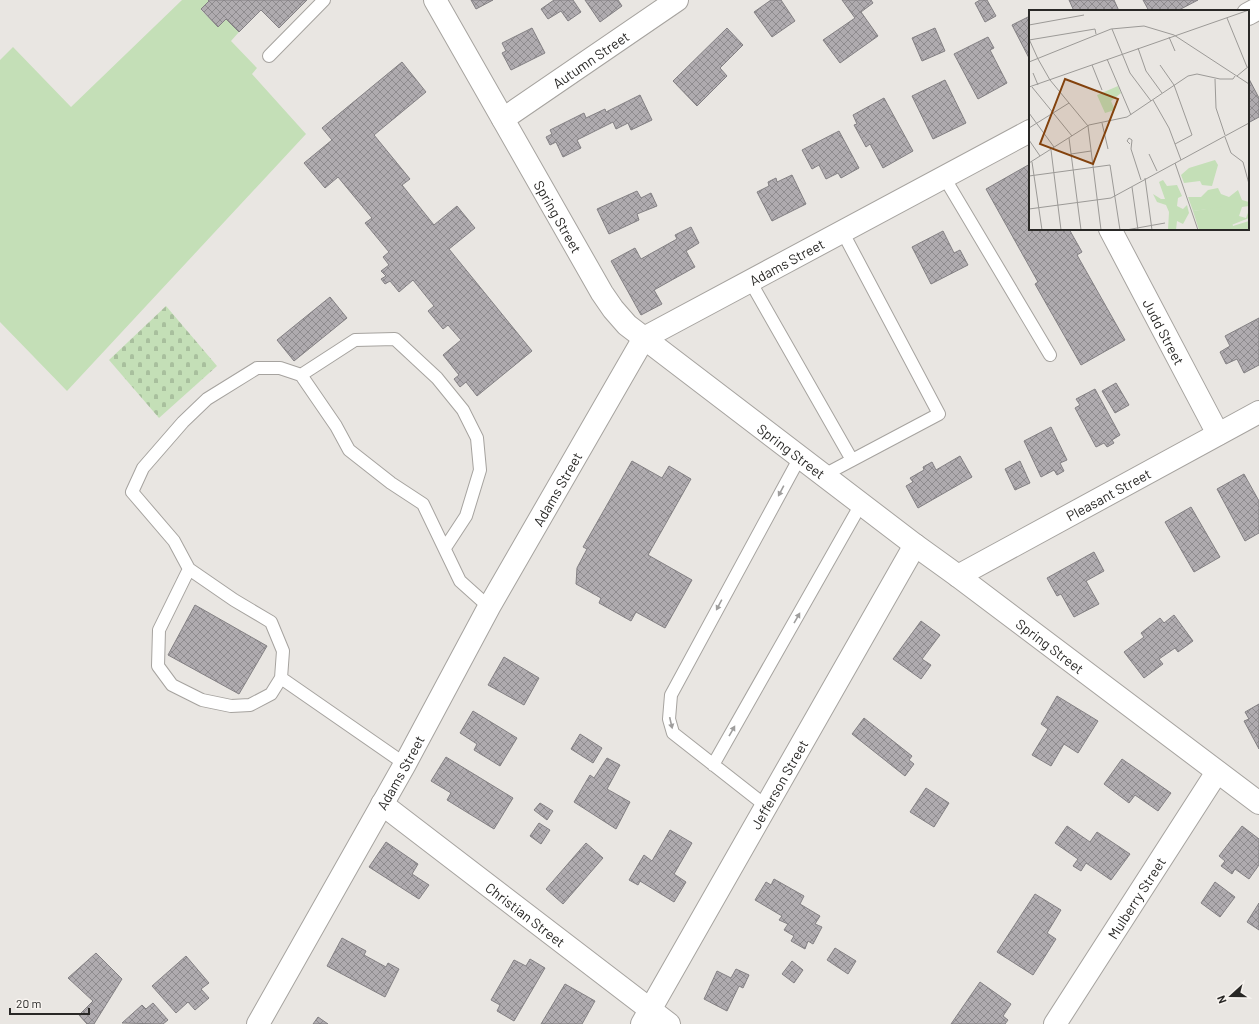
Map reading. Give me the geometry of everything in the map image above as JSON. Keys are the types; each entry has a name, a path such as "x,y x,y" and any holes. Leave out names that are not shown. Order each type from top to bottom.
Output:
{"street":[{"name":"Spring Street","path":"435,0 602,292 613,310 627,326 915,545 1259,803"},
{"name":"Autumn Street","path":"503,119 677,0"},
{"path":"1249,13 1259,8"},
{"name":"Adams Street","path":"258,1024 405,764 489,607 644,338 1029,132"},
{"name":"Judd Street","path":"1111,230 1218,434"},
{"name":"Pleasant Street","path":"958,576 1259,412"},
{"name":"Jefferson Street","path":"646,1017 915,545"},
{"name":"Mulberry Street","path":"1055,1024 1217,772"},
{"name":"Christian Street","path":"382,804 646,1017 669,1024"}],"lane":[{"path":"269,56 324,0"},
{"path":"944,177 1050,355"},
{"path":"824,475 939,414 842,232"},
{"path":"750,281 852,460"},
{"path":"301,375 355,340 395,339 437,378 463,410 477,438 480,470 466,516 445,548"},
{"path":"188,569 159,630 158,666 172,685 202,700 231,706 250,705 271,694 281,678 283,651 271,622 234,600 188,569 174,541 132,492 143,468 183,422 207,399 258,368 280,368 301,375 336,426 349,450 391,483 423,504 460,581 489,607"},
{"path":"766,806 673,733 669,719 671,695 800,457"},
{"path":"713,765 861,504"},
{"path":"281,678 405,764"}],"green space":[{"path":"182,0 208,0 209,1 201,10 218,27 226,19 239,32 231,41 257,68 252,74 306,134 67,391 0,322 0,60 13,47 71,107"},
{"path":"166,306 217,366 159,418 109,360"}],"building":[{"path":"208,0 307,0 279,28 261,10 239,32 226,19 218,27 201,9 209,1"},
{"path":"471,0 493,0 476,9"},
{"path":"554,0 573,0 581,12 568,21 561,11 548,19 541,9"},
{"path":"585,0 618,0 622,6 600,22"},
{"path":"771,0 781,0 795,21 772,37 754,12"},
{"path":"842,0 871,0 873,3 861,12 878,36 840,63 823,40 855,18"},
{"path":"980,0 987,0 996,16 985,22 975,3"},
{"path":"1069,0 1114,0 1119,10 1074,10"},
{"path":"1143,0 1198,0 1179,10 1148,10"},
{"path":"1029,16 1029,58 1012,25"},
{"path":"532,28 545,53 511,70 502,53 506,51 502,43"},
{"path":"727,28 743,45 720,68 727,76 697,106 673,81"},
{"path":"935,28 945,51 922,61 912,38"},
{"path":"988,37 994,48 990,50 1007,83 978,99 954,54"},
{"path":"402,62 426,92 374,135 410,179 402,185 434,225 457,206 475,228 449,249 532,351 477,396 466,382 460,387 454,379 459,375 443,355 461,340 448,325 443,329 428,311 434,306 413,280 399,292 390,281 385,284 381,279 386,276 381,271 389,265 383,257 389,252 365,223 372,218 338,177 325,188 304,163 332,140 322,128"},
{"path":"1249,79 1259,98 1259,117 1249,122"},
{"path":"945,80 966,123 933,139 912,96"},
{"path":"640,95 652,120 631,130 628,123 616,129 613,122 577,140 581,148 563,157 556,142 550,145 546,137 552,134 550,130 584,113 586,118 605,109 606,112"},
{"path":"884,98 913,151 883,168 870,144 866,147 854,125 857,124 853,115"},
{"path":"839,131 859,168 841,178 838,173 826,179 819,165 812,169 802,150"},
{"path":"1029,165 1029,230 1070,230 1082,252 1077,255 1125,340 1081,365 1035,284 1038,282 986,189"},
{"path":"792,175 806,204 772,221 757,192 769,186 768,182 776,178 777,182"},
{"path":"637,191 641,198 651,193 657,206 637,214 639,220 609,234 597,209"},
{"path":"691,227 699,243 686,251 695,267 654,290 662,304 641,315 611,261 635,248 641,259 677,239 675,235"},
{"path":"943,231 954,253 960,250 968,265 931,284 912,247"},
{"path":"330,297 347,318 294,361 277,340"},
{"path":"1259,318 1259,365 1244,373 1237,359 1226,364 1220,352 1230,346 1225,336"},
{"path":"1116,383 1129,405 1115,413 1102,391"},
{"path":"1095,389 1120,435 1112,440 1114,443 1107,447 1104,443 1096,447 1075,408 1080,405 1076,399"},
{"path":"1051,427 1067,460 1060,463 1064,471 1057,475 1054,470 1041,477 1024,441"},
{"path":"960,456 972,477 918,508 906,486 913,482 910,478 924,470 923,467 932,462 936,470"},
{"path":"632,461 662,478 669,466 691,479 648,555 692,580 665,628 636,612 631,621 599,603 601,598 576,584 577,568 587,549 583,547"},
{"path":"1020,461 1030,483 1015,490 1005,469"},
{"path":"1244,474 1259,501 1259,533 1245,541 1217,489"},
{"path":"1191,507 1220,557 1194,572 1165,522"},
{"path":"1094,552 1104,571 1086,581 1099,604 1074,617 1061,594 1057,596 1047,578"},
{"path":"195,605 267,646 239,694 168,655"},
{"path":"1174,615 1193,641 1178,652 1175,648 1159,659 1163,664 1144,678 1124,652 1144,637 1141,633 1160,618 1164,623"},
{"path":"921,621 940,635 922,659 931,665 921,679 893,659"},
{"path":"504,657 539,678 524,705 488,685"},
{"path":"1057,696 1098,721 1078,753 1064,744 1051,766 1032,755 1048,729 1041,724"},
{"path":"1259,704 1259,749 1244,721 1249,719 1245,712"},
{"path":"473,711 517,738 500,766 474,750 477,744 460,733"},
{"path":"864,718 912,756 909,760 914,764 905,776 852,734"},
{"path":"580,734 602,748 593,763 571,749"},
{"path":"446,757 513,798 494,829 447,800 451,793 431,781"},
{"path":"607,758 620,765 607,789 630,802 616,829 574,802 590,775 594,778"},
{"path":"1122,759 1171,793 1158,811 1135,795 1129,803 1104,784"},
{"path":"926,788 949,803 934,827 910,812"},
{"path":"540,803 553,811 547,820 534,810"},
{"path":"539,823 550,830 541,844 530,836"},
{"path":"1067,826 1090,842 1097,832 1130,854 1111,880 1086,863 1081,871 1073,866 1078,859 1055,843"},
{"path":"1242,826 1259,839 1259,865 1249,879 1235,869 1232,874 1221,866 1225,861 1219,856"},
{"path":"670,830 692,843 674,874 686,882 674,902 640,881 638,885 629,880 644,855 652,861"},
{"path":"386,842 418,864 412,874 429,885 419,899 369,867"},
{"path":"586,843 603,858 563,904 546,889"},
{"path":"774,879 804,896 800,904 820,916 815,924 822,927 813,944 808,941 805,949 791,941 794,936 784,930 788,924 779,920 782,916 755,900 766,882 771,885"},
{"path":"1215,882 1235,897 1220,917 1201,903"},
{"path":"1035,894 1061,910 1047,933 1056,939 1033,975 997,952"},
{"path":"1259,903 1259,930 1247,922"},
{"path":"342,938 366,951 364,955 386,967 388,963 399,969 385,997 327,966"},
{"path":"835,948 856,961 848,974 827,960"},
{"path":"96,953 122,979 94,1024 87,1024 79,1015 93,1001 68,978"},
{"path":"186,956 209,983 201,989 209,998 195,1010 188,1002 176,1013 152,986"},
{"path":"530,959 545,968 514,1021 497,1011 500,1005 491,1000 514,960 526,966"},
{"path":"792,961 803,970 794,983 782,974"},
{"path":"736,969 749,975 743,988 739,986 727,1011 704,999 717,971 731,978"},
{"path":"980,982 1011,1004 1003,1016 1008,1020 1005,1024 951,1024"},
{"path":"565,984 595,1001 582,1024 541,1024"},
{"path":"153,1003 168,1020 163,1024 122,1023 142,1005 146,1009"},
{"path":"318,1017 328,1024 313,1024"}]}
